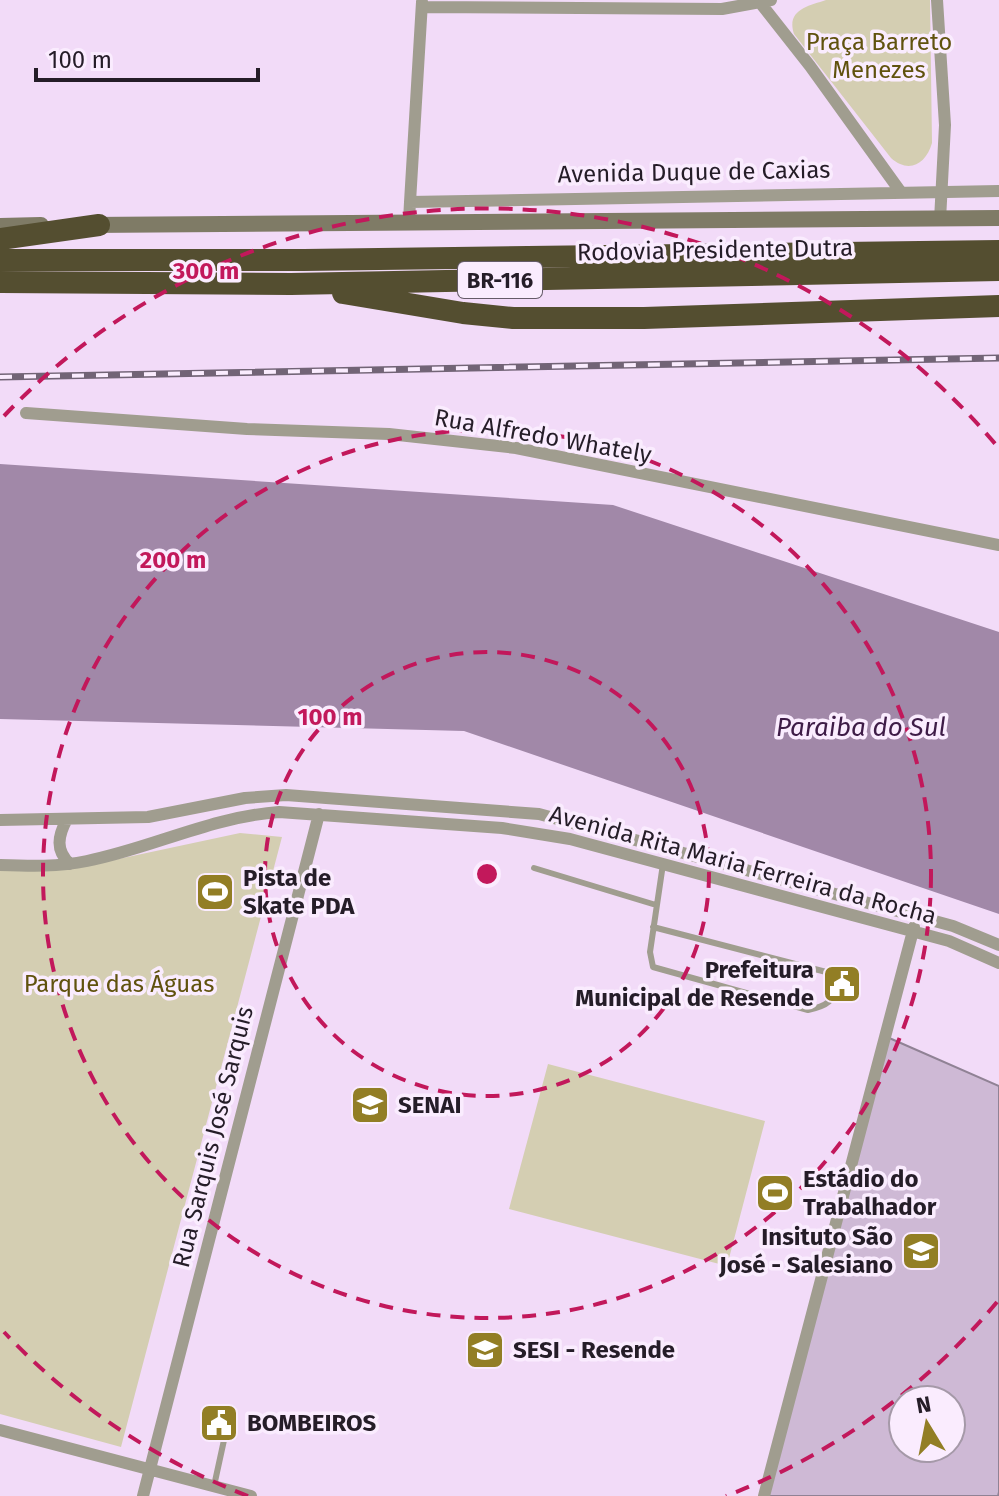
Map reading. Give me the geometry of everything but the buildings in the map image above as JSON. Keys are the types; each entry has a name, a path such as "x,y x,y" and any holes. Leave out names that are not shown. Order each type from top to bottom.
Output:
{"highway":[{"path":"0,239 99,225"},
{"name":"Rodovia Presidente Dutra","path":"0,260 304,260 999,251"},
{"name":"Rodovia Presidente Dutra","path":"0,282 291,284 999,270"},
{"path":"291,284 463,313 513,318 644,318 999,306"}],"street":[{"path":"937,0 945,125 940,220"},
{"path":"409,221 422,4 722,9 763,1 900,191"},
{"name":"Avenida Duque de Caxias","path":"410,202 999,191"},
{"path":"874,192 876,220"},
{"name":"Avenida Duque de Caxias","path":"0,226 999,218"},
{"name":"Rua Alfredo Whately","path":"26,413 247,429 389,434 516,448 999,545"},
{"name":"Avenida Rita Maria Ferreira da Rocha","path":"0,820 148,817 245,798 286,795 539,814 953,926 999,945"},
{"name":"Avenida Rita Maria Ferreira da Rocha","path":"0,865 70,864 248,814 319,814 502,828 570,839 949,941 999,963"},
{"name":"Rua Sarquis José Sarquis","path":"143,1496 319,814"},
{"path":"67,819 60,836 59,850 70,864"},
{"path":"764,1496 912,932 920,917"},
{"path":"0,1430 251,1496"}],"lane":[{"path":"653,927 834,974 838,981 836,996 825,1006 808,1010 653,967 650,952 653,927 656,905 663,864"},
{"path":"534,868 656,905"},
{"path":"214,1487 231,1408"}],"green space":[{"name":"Praça Barreto Menezes","path":"826,0 930,0 932,143 926,156 916,164 904,165 891,158 794,34 792,26 796,14"},
{"name":"Parque das Águas","path":"240,833 282,837 121,1447 0,1414 0,868 95,864"},
{"path":"548,1064 765,1121 727,1266 509,1209"}],"water":[{"name":"Paraiba do Sul","path":"0,464 613,505 999,632 999,914 464,731 0,719"}],"railway":[{"path":"0,377 999,358"}],"place":[{"name":"Pista de Skate PDA","path":"215,892"},
{"name":"Prefeitura Municipal de Resende","path":"842,984"},
{"name":"SENAI","path":"370,1105"},
{"name":"Estádio do Trabalhador","path":"775,1193"},
{"name":"Insituto São José - Salesiano","path":"921,1251"},
{"name":"SESI - Resende","path":"485,1350"},
{"name":"BOMBEIROS","path":"219,1423"}]}
